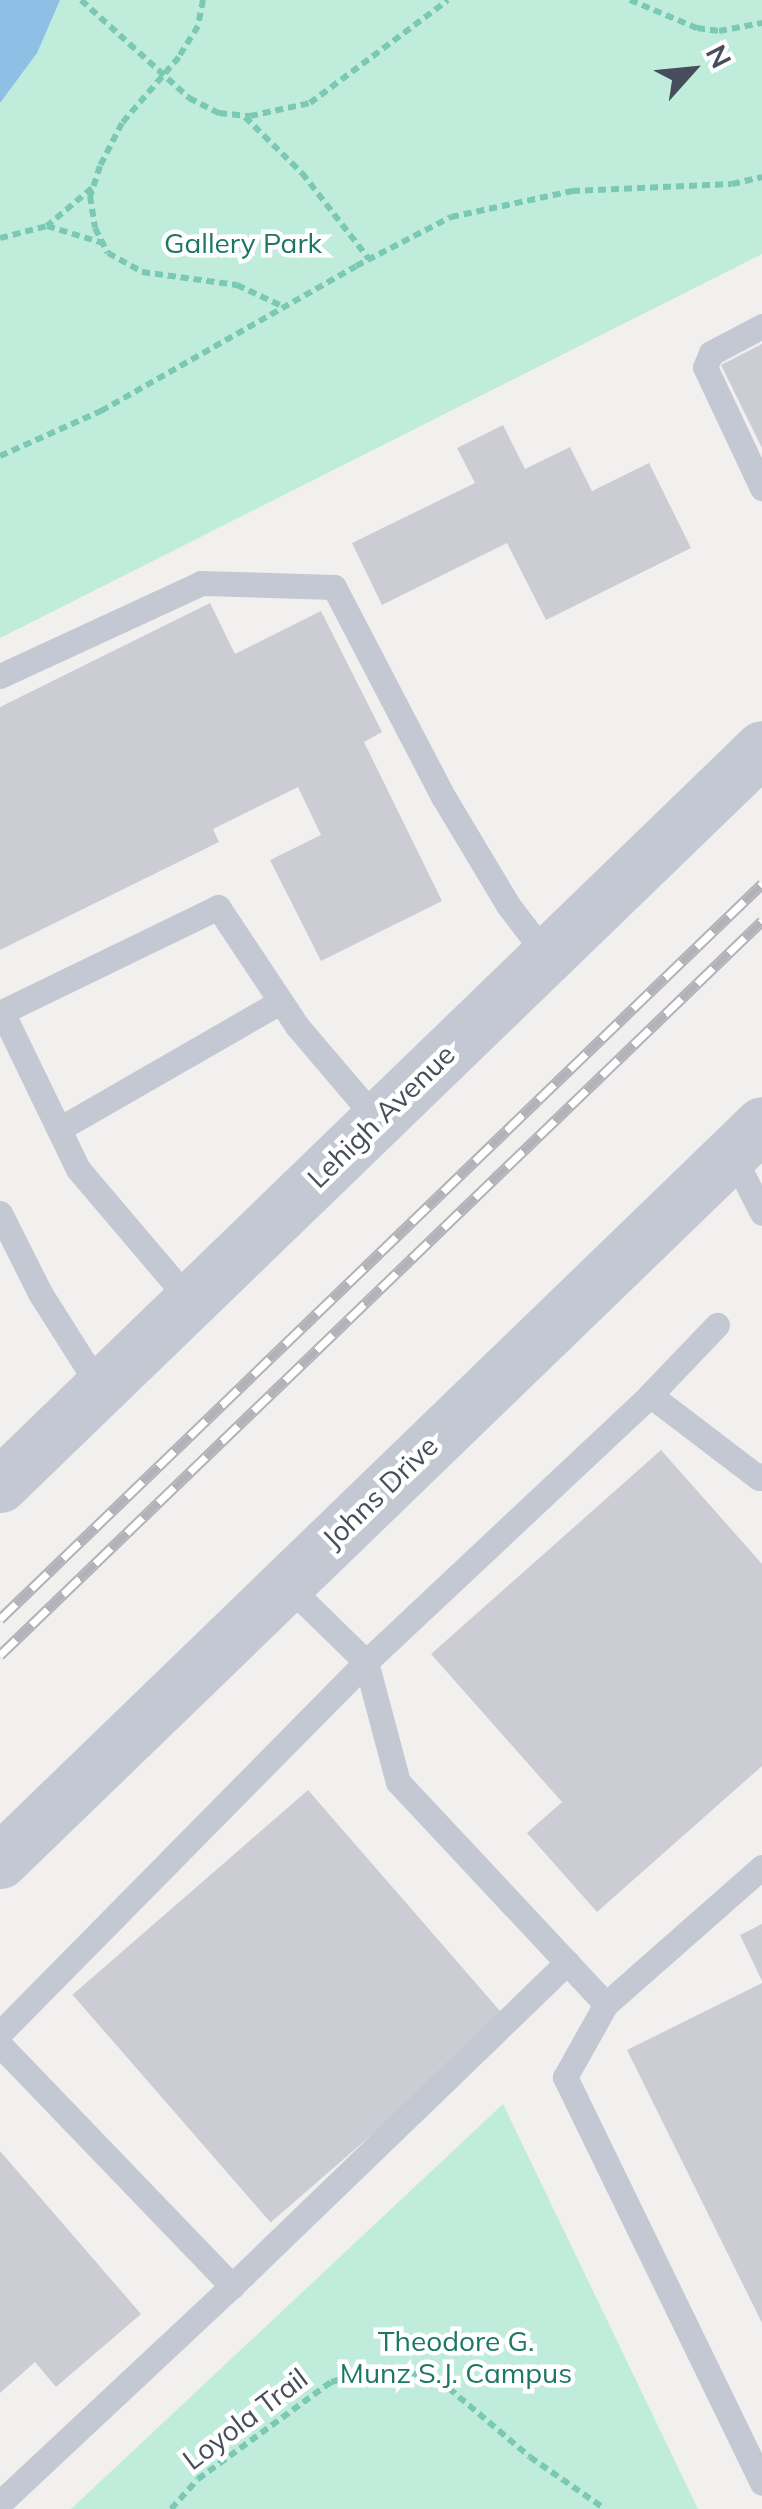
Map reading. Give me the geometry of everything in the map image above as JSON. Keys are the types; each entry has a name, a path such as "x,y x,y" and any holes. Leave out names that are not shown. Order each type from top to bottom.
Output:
{"street":[{"name":"Lehigh Avenue","path":"0,1484 762,748"},
{"name":"Johns Drive","path":"0,1861 747,1139"}],"lane":[{"path":"762,326 711,353 705,367 762,488"},
{"path":"0,676 201,583 334,586 444,798 508,905 547,956"},
{"path":"190,1301 78,1168 1,1010 218,906 280,1002 378,1120"},
{"path":"59,1130 280,1002"},
{"path":"747,1139 762,1213"},
{"path":"0,1214 40,1293 100,1388"},
{"path":"0,2033 366,1662 650,1395 717,1325"},
{"path":"650,1395 761,1479"},
{"path":"285,1583 366,1662 398,1782 606,2004"},
{"path":"762,1866 606,2004 565,2077 762,2483"},
{"path":"0,2503 232,2286 566,1962"},
{"path":"0,2045 232,2286"}],"path":[{"path":"81,0 189,98 218,113 244,116 280,113 310,103 448,0"},
{"path":"202,0 198,26 179,57 122,122 90,196 95,228 108,253 142,272 236,285 284,307"},
{"path":"630,0 697,28 719,31 762,24"},
{"path":"244,116 302,173 369,259"},
{"path":"0,456 101,410 451,217 572,191 732,184 762,177"},
{"path":"0,238 47,226 93,188"},
{"path":"47,226 103,243"},
{"name":"Loyola Trail","path":"171,2509 198,2480 331,2382 386,2367 439,2380 530,2458 605,2509"}],"green space":[{"name":"Gallery Park","path":"0,0 762,0 762,254 0,638"},
{"name":"Theodore G. Munz S.J. Campus","path":"503,2104 698,2509 71,2509"}],"water":[{"path":"0,0 60,0 37,53 0,103"}],"building":[{"path":"762,344 762,448 721,365"},
{"path":"503,425 525,469 570,447 592,491 649,463 691,548 546,620 507,543 382,605 352,543 475,483 457,448"},
{"path":"210,603 235,654 321,611 382,732 364,742 442,901 321,961 270,860 321,835 298,787 213,829 219,842 0,950 0,707"},
{"path":"661,1450 762,1564 762,1766 597,1912 527,1833 562,1802 431,1654"},
{"path":"308,1790 506,2018 271,2223 73,1995"},
{"path":"762,1924 762,1981 740,1935"},
{"path":"762,1983 762,2323 627,2050"},
{"path":"0,2151 141,2314 56,2387 35,2362 0,2393"}],"railway":[{"path":"0,1619 762,884"},
{"path":"0,1655 762,921"}]}
